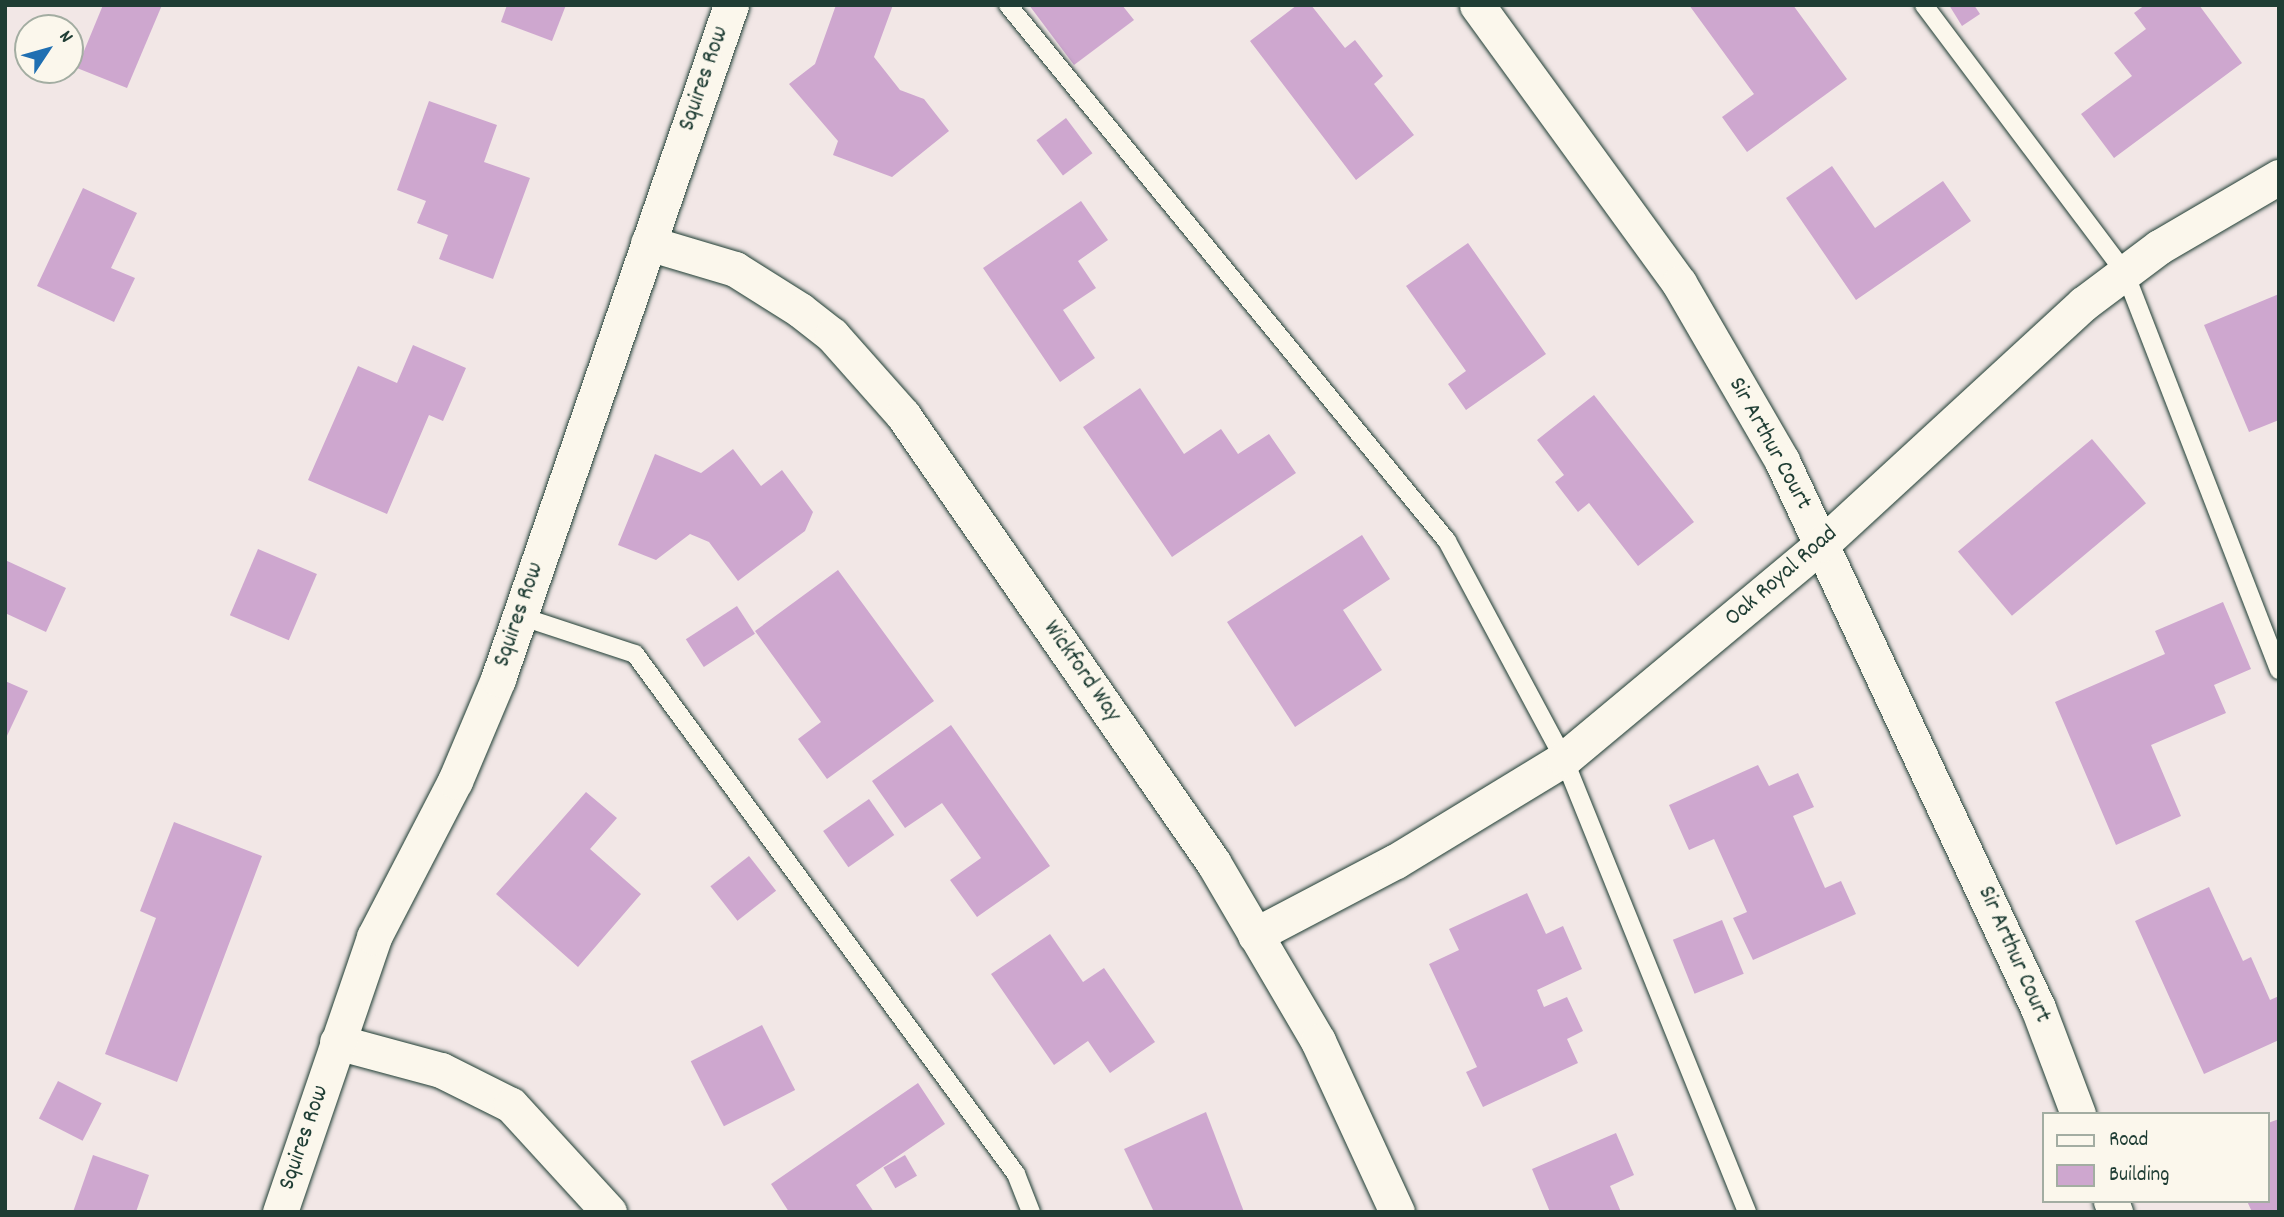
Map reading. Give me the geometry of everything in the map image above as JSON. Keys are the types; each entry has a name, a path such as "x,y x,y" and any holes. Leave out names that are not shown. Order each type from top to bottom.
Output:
{"street":[{"name":"Squires Row","path":"280,1212 374,937 455,781 520,616 731,5"},
{"name":"Sir Arthur Court","path":"1477,5 1679,283 1822,544 1868,657 2038,1008 2077,1112"},
{"name":"Oak Royal Road","path":"1255,935 1396,861 1564,759 1822,544 2125,273 2279,177"},
{"name":"Wickford Way","path":"648,243 735,269 800,310 832,335 903,415 1213,862 1318,1041 1397,1212"},
{"path":"337,1042 441,1070 511,1105 609,1212"}],"lane":[{"path":"1008,5 1447,541 1564,759 1747,1212"},
{"path":"1924,5 2125,273 2279,670"},
{"path":"520,616 635,654 1016,1174 1031,1212"}],"building":[{"path":"103,5 162,5 127,88 84,71 84,51"},
{"path":"507,5 566,5 552,41 501,22"},
{"path":"836,5 893,5 874,57 900,90 924,99 949,131 892,177 833,155 838,141 789,84 815,64"},
{"path":"1029,5 1122,5 1134,20 1074,65"},
{"path":"1297,5 1311,5 1345,48 1355,40 1383,76 1374,84 1414,135 1356,180 1250,41"},
{"path":"1689,5 1793,5 1847,79 1747,152 1722,117 1754,94"},
{"path":"1949,5 1974,5 1980,14 1962,26"},
{"path":"2145,5 2199,5 2242,63 2114,158 2081,114 2132,76 2114,53 2146,29 2134,13"},
{"path":"429,101 497,125 484,162 530,178 493,279 439,259 448,235 417,223 426,201 397,190"},
{"path":"1066,118 1092,153 1063,175 1036,140"},
{"path":"1832,166 1875,228 1943,181 1971,221 1856,300 1786,198"},
{"path":"83,188 137,213 111,268 135,278 114,322 37,286"},
{"path":"1081,201 1108,240 1078,261 1096,288 1063,310 1095,358 1060,382 983,268"},
{"path":"1468,243 1546,354 1466,410 1448,384 1466,371 1406,286"},
{"path":"2279,294 2279,420 2249,432 2204,325"},
{"path":"413,345 466,368 443,421 429,415 387,514 308,480 358,366 397,383"},
{"path":"1140,388 1184,454 1221,429 1238,454 1269,434 1296,473 1172,557 1083,427"},
{"path":"1594,395 1694,522 1638,566 1589,503 1578,512 1555,482 1564,475 1537,440"},
{"path":"2092,439 2146,503 2012,616 1958,551"},
{"path":"733,449 761,486 782,470 813,512 805,531 738,581 709,542 690,534 656,560 618,545 655,454 701,473"},
{"path":"1362,535 1390,579 1343,610 1382,670 1295,727 1227,622"},
{"path":"258,549 317,574 289,640 230,615"},
{"path":"5,560 66,588 46,632 5,613"},
{"path":"838,570 934,701 827,779 798,739 821,722 755,631"},
{"path":"2223,602 2251,669 2214,685 2226,713 2151,745 2181,816 2116,845 2055,702 2165,654 2155,631"},
{"path":"737,606 755,634 704,667 686,639"},
{"path":"5,681 28,691 5,740"},
{"path":"951,725 1050,866 977,917 950,880 981,858 942,803 905,828 872,781"},
{"path":"1758,765 1769,786 1798,773 1814,807 1793,816 1825,888 1841,881 1856,914 1753,960 1733,918 1747,912 1714,839 1689,850 1669,805"},
{"path":"586,792 617,818 590,849 641,894 578,967 496,894"},
{"path":"869,799 894,835 848,867 823,831"},
{"path":"174,822 262,856 177,1082 105,1054 156,918 140,911"},
{"path":"749,856 776,891 737,921 710,886"},
{"path":"2209,887 2243,961 2251,957 2270,1000 2279,996 2279,1040 2204,1074 2135,921"},
{"path":"1527,893 1546,934 1563,926 1582,969 1537,990 1544,1007 1567,997 1583,1031 1567,1039 1578,1063 1483,1107 1466,1072 1477,1067 1429,964 1459,950 1449,929"},
{"path":"1722,920 1744,974 1695,994 1673,940"},
{"path":"1050,934 1083,982 1104,968 1155,1042 1110,1073 1088,1041 1054,1065 991,974"},
{"path":"762,1025 795,1090 724,1126 691,1061"},
{"path":"58,1081 102,1103 83,1141 39,1118"},
{"path":"918,1083 945,1124 856,1185 874,1212 789,1212 771,1184"},
{"path":"1206,1112 1244,1212 1154,1212 1124,1149"},
{"path":"2279,1119 2279,1212 2252,1212 2248,1203 2270,1203 2270,1122"},
{"path":"1616,1133 1634,1175 1610,1186 1621,1212 1550,1212 1532,1169"},
{"path":"93,1155 149,1175 136,1212 73,1212"},
{"path":"905,1155 917,1176 895,1188 883,1168"}]}
